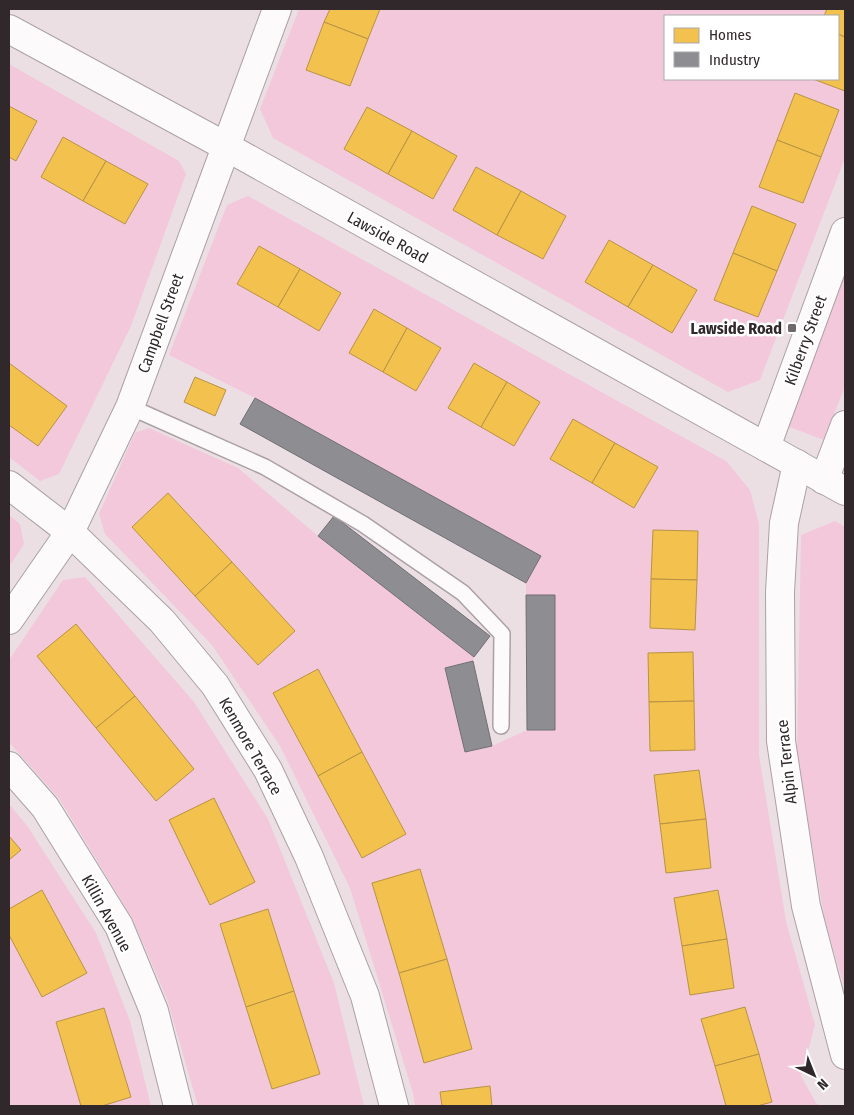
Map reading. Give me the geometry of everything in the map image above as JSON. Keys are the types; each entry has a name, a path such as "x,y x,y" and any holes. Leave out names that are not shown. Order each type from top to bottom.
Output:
{"street":[{"name":"Campbell Street","path":"9,620 70,532 130,407 277,9"},
{"name":"Lawside Road","path":"9,29 225,146 835,485"},
{"name":"Kilberry Street","path":"766,447 845,232"},
{"path":"835,485 845,425"},
{"name":"Alpin Terrace","path":"797,464 784,523 780,592 781,741 806,906 845,1055"},
{"name":"Kenmore Terrace","path":"9,485 70,532 162,621 209,678 268,770 309,856 365,996 394,1106"},
{"name":"Killin Avenue","path":"9,766 45,807 119,926 154,1011 178,1106"}],"lane":[{"path":"130,407 265,467 363,524 463,592 502,634 501,726"}],"shaded area":[{"path":"299,9 845,9 845,158 760,380 728,392 273,138 260,109"},
{"path":"9,64 179,161 186,174 131,326 59,474 40,481 9,457"},
{"path":"248,196 726,461 750,490 759,524 759,755 786,921 815,1025 801,1076 816,1103 821,1106 415,1106 413,1093 350,888 280,746 212,645 105,534 99,514 135,433 149,428 238,468 318,536 474,657 473,661 446,668 465,752 492,746 527,730 555,729 555,595 526,595 526,583 541,556 255,398 169,355 227,205"},
{"path":"845,274 845,386 824,440 787,426"},
{"path":"9,515 20,524 24,544 9,567"},
{"path":"835,521 845,527 845,990 824,917 797,754 801,535"},
{"path":"85,577 194,702 268,819 334,983 364,1106 198,1106 167,999 132,918 60,800 9,742 9,660 63,580"},
{"path":"9,804 28,827 96,933 130,1021 151,1106 9,1106"}],"building: Homes":[{"path":"330,9 380,9 368,39 324,22"},
{"path":"827,9 845,9 845,37 839,34 839,15 824,15"},
{"path":"324,22 368,39 350,86 306,70"},
{"path":"839,34 845,37 845,91 816,80 839,80"},
{"path":"795,93 839,110 821,157 777,140"},
{"path":"9,106 37,121 16,161 9,157"},
{"path":"367,107 412,131 388,174 344,149"},
{"path":"412,131 457,156 433,199 388,174"},
{"path":"63,137 106,161 83,201 41,177"},
{"path":"777,140 821,157 803,203 759,187"},
{"path":"106,161 148,184 125,224 83,201"},
{"path":"476,167 521,191 497,235 453,210"},
{"path":"521,191 566,216 543,259 497,235"},
{"path":"752,206 796,224 777,271 733,253"},
{"path":"609,240 653,265 628,307 585,282"},
{"path":"259,246 300,269 278,307 237,284"},
{"path":"733,253 777,271 758,317 714,300"},
{"path":"653,265 697,290 672,333 628,307"},
{"path":"300,269 341,293 319,331 278,307"},
{"path":"374,309 407,328 383,372 349,353"},
{"path":"407,328 441,348 416,391 383,372"},
{"path":"9,363 67,406 38,446 9,425"},
{"path":"474,363 507,382 481,427 448,408"},
{"path":"195,377 226,390 215,416 184,402"},
{"path":"507,382 540,402 514,446 481,427"},
{"path":"573,419 615,443 592,483 550,459"},
{"path":"615,443 658,467 634,508 592,483"},
{"path":"168,493 232,562 195,596 132,527"},
{"path":"653,530 698,531 697,580 651,579"},
{"path":"232,562 295,631 258,665 195,596"},
{"path":"651,579 697,580 695,630 650,628"},
{"path":"76,624 135,696 96,728 37,656"},
{"path":"693,652 694,701 649,702 648,653"},
{"path":"318,669 362,752 318,776 273,693"},
{"path":"135,696 194,769 156,801 96,728"},
{"path":"694,701 695,750 650,751 649,702"},
{"path":"362,752 406,834 362,858 318,776"},
{"path":"699,770 706,819 660,824 654,775"},
{"path":"214,798 255,882 210,905 169,820"},
{"path":"706,819 711,868 666,873 660,824"},
{"path":"9,836 21,850 9,860"},
{"path":"420,869 447,959 399,973 372,883"},
{"path":"42,890 87,973 42,997 9,935 9,909"},
{"path":"718,890 727,939 682,946 674,898"},
{"path":"268,909 294,991 246,1007 220,924"},
{"path":"727,939 734,988 690,995 682,946"},
{"path":"447,959 472,1049 424,1063 399,973"},
{"path":"294,991 320,1074 272,1089 246,1007"},
{"path":"745,1007 759,1054 715,1066 701,1019"},
{"path":"104,1008 131,1097 102,1106 81,1106 56,1022"},
{"path":"759,1054 772,1102 757,1106 726,1106 715,1066"},
{"path":"490,1086 492,1106 442,1106 440,1092"}],"building: Industry":[{"path":"255,398 541,556 526,583 240,424"},
{"path":"334,516 490,636 474,657 318,536"},
{"path":"526,595 555,595 555,730 527,730"},
{"path":"473,661 492,746 465,752 445,668"}],"place":[{"name":"Lawside Road","path":"792,328"}]}
